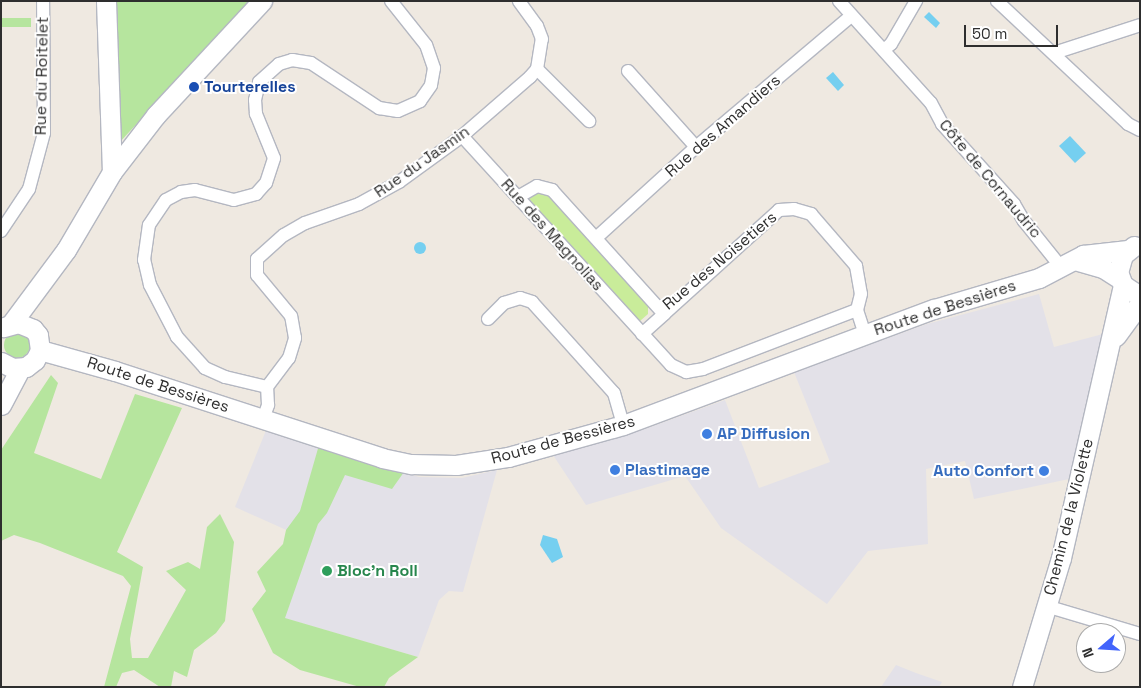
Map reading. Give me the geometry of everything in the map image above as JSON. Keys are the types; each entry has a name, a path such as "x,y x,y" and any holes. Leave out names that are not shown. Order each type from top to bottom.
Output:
{"main road":[{"path":"106,1 112,172"},
{"path":"33,329 37,311 66,250 112,172 173,96 262,1"},
{"name":"Route de Bessières","path":"40,350 263,418 382,458 411,464 456,466 508,457 623,425 865,334 984,292 1039,278 1090,253 1134,247"},
{"name":"Chemin de la Violette","path":"1022,687 1061,558 1111,346 1121,282 1119,266 1134,247"},
{"path":"6,326 66,250"},
{"path":"1068,264 1103,268 1140,296"},
{"name":"Chemin de la Violette","path":"1111,346 1140,303"},
{"path":"1,405 20,369 31,364 40,350 38,335 33,329 18,323 6,326"},
{"path":"1,362 20,369"}],"street":[{"name":"Rue du Roitelet","path":"1,231 29,189 44,133 43,1"},
{"path":"263,418 268,404 267,386 225,377 205,368 177,338 148,276 144,243 149,225 162,204 181,192 201,191 234,200 256,194 266,183 274,158 256,114 255,100 259,82 279,64 292,60 311,63 379,108 398,111 420,101 431,85 434,68 426,45 391,1"},
{"path":"519,1 537,26 542,39 537,68 589,121"},
{"name":"Côte de Cornaudric","path":"839,1 931,103 942,124 966,154 978,161 1014,204 1024,221 1068,264"},
{"path":"884,50 891,44 916,1"},
{"path":"997,1 1128,124 1140,130"},
{"name":"Rue des Amandiers","path":"596,238 696,147 851,16"},
{"path":"1054,53 1140,25"},
{"name":"Rue du Jasmin","path":"267,386 289,358 294,338 291,316 257,275 257,259 284,235 305,223 359,204 399,182 462,136 537,68"},
{"path":"628,71 696,147"},
{"name":"Rue des Magnolias","path":"462,136 670,365 686,372 703,369 857,310"},
{"name":"Rue des Noisetiers","path":"518,197 537,186 544,186 552,190 664,314 779,210 794,209 811,214 822,223 856,266 861,294 857,310 865,334"},
{"path":"488,319 504,303 520,298 532,302 614,393 623,425"},
{"path":"642,334 664,314"},
{"path":"1046,606 1140,634"}],"shaded area":[{"path":"1039,294 1054,347 1103,334 1069,479 974,499 965,461 926,469 928,544 868,551 827,604 721,528 685,476 586,505 553,455 645,429 725,400 759,488 830,462 794,372 927,324"},
{"path":"267,428 419,477 462,478 497,470 463,592 449,591 439,600 418,657 284,618 311,541 235,507"},
{"path":"896,665 942,682 939,687 881,687"}],"green space":[{"path":"117,1 250,1 119,143"},
{"path":"1,18 31,18 31,27 1,27"},
{"path":"538,191 545,191 648,305 648,314 640,321 633,318 531,208 529,199"},
{"path":"17,332 26,336 30,345 26,354 17,358 8,354 4,345 8,336"},
{"path":"51,375 58,383 34,453 101,479 135,394 182,408 117,552 143,567 130,639 132,658 148,658 186,590 166,571 188,562 200,569 207,527 220,514 234,542 225,621 216,633 194,650 187,677 174,671 171,687 160,687 134,670 122,673 116,687 104,687 131,586 123,576 40,543 14,535 1,541 1,450"},
{"path":"319,445 404,472 392,489 345,475 327,513 318,524 285,618 418,657 389,678 384,687 360,687 300,670 273,653 252,609 266,591 257,572 283,544 286,530 300,511"}],"water":[{"path":"929,12 940,23 936,28 924,17"},
{"path":"833,72 844,85 838,91 826,78"},
{"path":"1070,136 1086,153 1075,163 1059,146"},
{"path":"420,242 426,248 420,254 414,248"},
{"path":"543,535 557,539 563,557 552,563 540,545"}],"place":[{"name":"Tourterelles","path":"194,87"},
{"name":"AP Diffusion","path":"707,434"},
{"name":"Plastimage","path":"615,470"},
{"name":"Auto Confort","path":"1044,471"},
{"name":"Bloc'n Roll","path":"327,571"}]}
